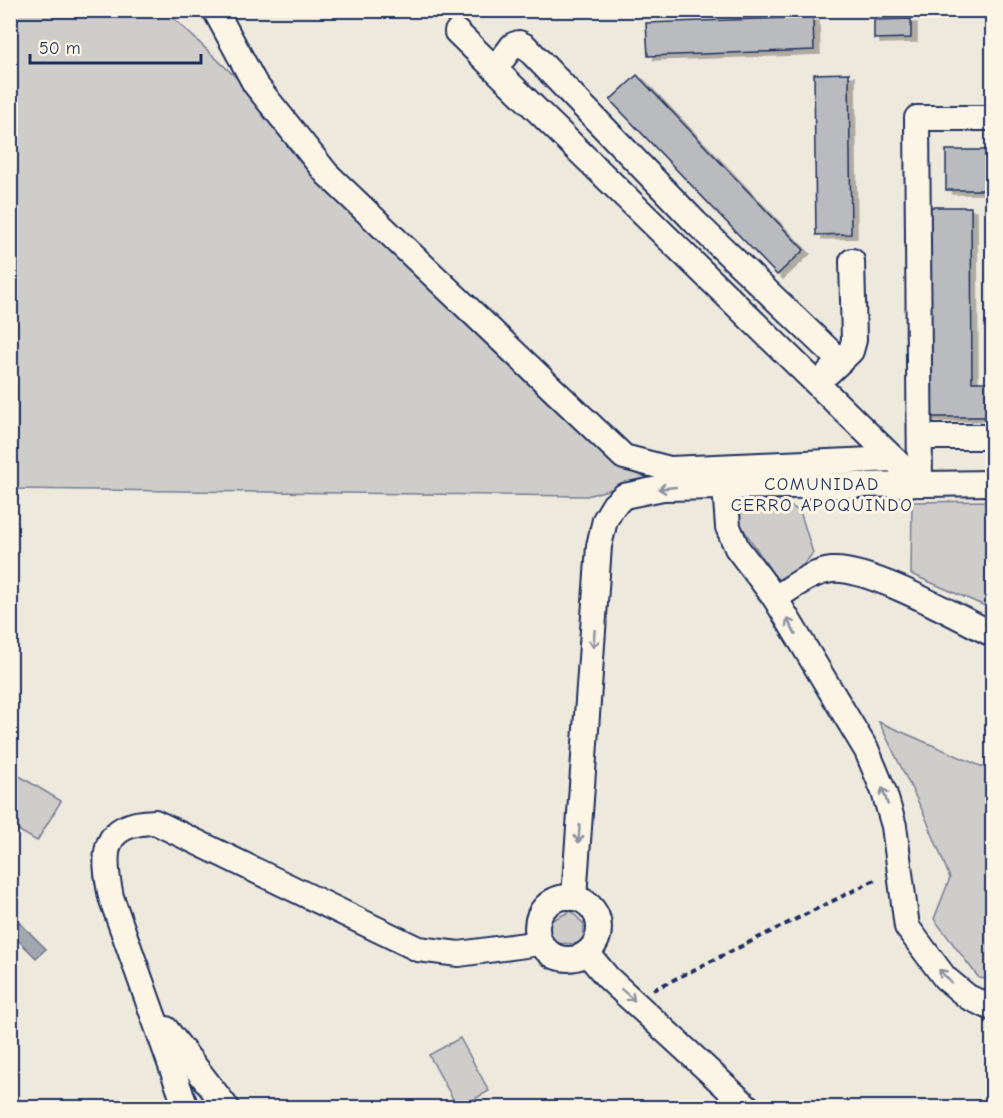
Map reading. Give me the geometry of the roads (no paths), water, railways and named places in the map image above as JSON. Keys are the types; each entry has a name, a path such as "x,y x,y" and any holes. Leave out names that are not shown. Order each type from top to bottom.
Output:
{"street":[{"path":"215,10 255,84 327,174 624,457 670,469 894,459"},
{"path":"457,32 920,484"},
{"path":"495,69 513,45 525,46 696,223 840,361"},
{"path":"920,484 917,118 993,118"},
{"path":"817,384 851,351 854,340 852,261"},
{"path":"920,437 993,436"},
{"path":"574,898 599,546 605,520 614,505 624,496 663,488 993,483"},
{"path":"725,486 728,527 737,548 775,598 867,751 884,792 894,826 907,927 945,978 968,997 993,1008"},
{"path":"775,598 815,574 844,570 868,576 993,634"},
{"path":"186,1107 111,897 105,869 107,845 117,831 134,822 155,822 418,949 459,954 540,943"},
{"path":"562,898 574,898 592,909 598,918 598,938 587,953 574,959 564,959 547,951 540,943 537,932 538,921 542,911 552,902 562,898"},
{"path":"587,953 607,976 749,1107"},
{"path":"153,1012 227,1107"}],"district":[{"name":"COMUNIDAD CERRO APOQUINDO","path":"822,494"}]}
